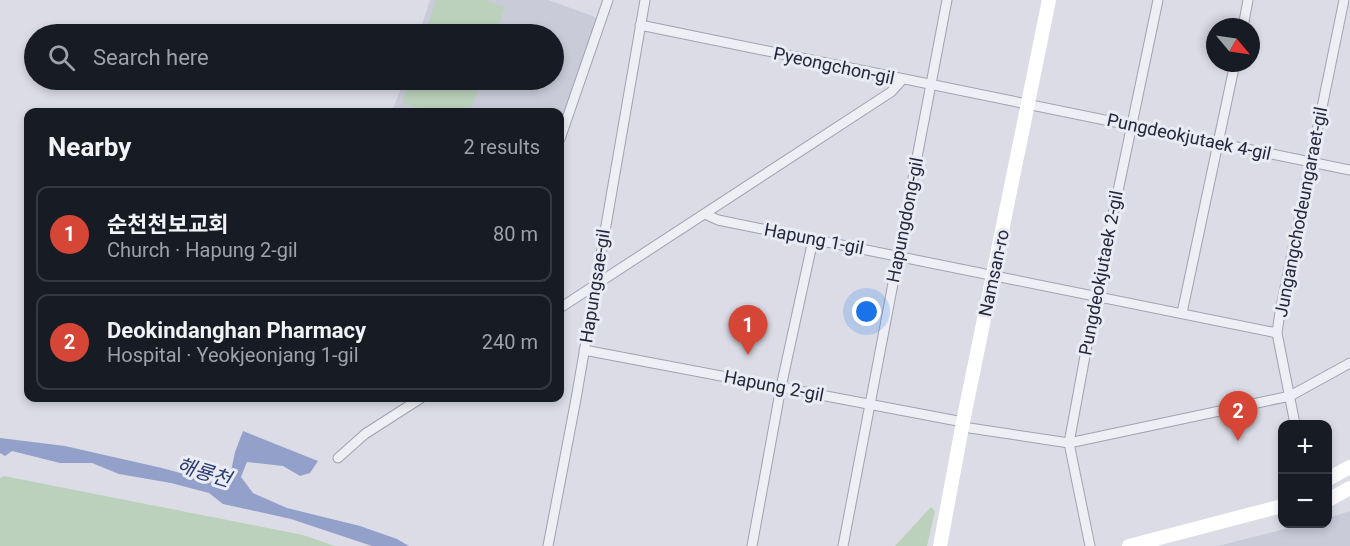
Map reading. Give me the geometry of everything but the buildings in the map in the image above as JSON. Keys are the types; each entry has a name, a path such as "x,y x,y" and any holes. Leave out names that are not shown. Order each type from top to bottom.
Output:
{"street":[{"path":"564,127 608,0"},
{"name":"Hapungsae-gil","path":"548,546 645,0"},
{"name":"Hapungdong-gil","path":"843,546 947,0"},
{"name":"Namsan-ro","path":"940,546 1049,0"},
{"name":"Pungdeokjutaek 2-gil","path":"1090,546 1068,443 1130,125 1158,0"},
{"path":"1244,18 1248,0"},
{"name":"Jungangchodeungaraet-gil","path":"1294,420 1277,333 1344,0"},
{"name":"Pyeongchon-gil","path":"640,25 1029,104"},
{"path":"1182,313 1233,72"},
{"path":"564,305 891,92 902,80"},
{"name":"Pungdeokjutaek 4-gil","path":"1029,104 1350,170"},
{"name":"Hapung 1-gil","path":"705,214 718,220 813,240 1277,333"},
{"path":"752,546 813,240"},
{"name":"Hapung 2-gil","path":"584,350 870,403 963,424 1068,443"},
{"path":"1068,443 1290,396 1350,363"},
{"path":"338,458 365,434 415,402"},
{"path":"1332,477 1350,467"},
{"path":"1332,498 1350,488"},
{"path":"1129,546 1278,507"},
{"path":"945,520 951,546"}],"shaded area":[{"path":"430,0 548,0 601,19 564,127 564,108 394,108 400,90 564,90 564,24 422,24"},
{"path":"1350,511 1350,546 1218,546 1289,528 1332,528 1332,517"}],"green space":[{"path":"436,0 486,0 505,7 499,24 428,24"},
{"path":"407,90 478,90 471,108 417,108 402,103"},
{"path":"4,476 303,535 335,546 0,546 0,478"},
{"path":"931,507 935,511 927,546 895,546"}],"water":[{"path":"243,431 318,461 310,473 300,476 283,466 247,462 241,477 253,493 287,508 360,526 397,539 409,546 372,546 291,519 223,504 209,493 171,483 119,474 92,463 60,463 12,451 5,456 0,453 0,438 65,446 228,486 235,452"}],"place":[{"name":"순천천보교회","path":"748,355"},
{"name":"Deokindanghan Pharmacy","path":"1238,441"}],"water label":[{"name":"해룡천","path":"204,472"}]}
